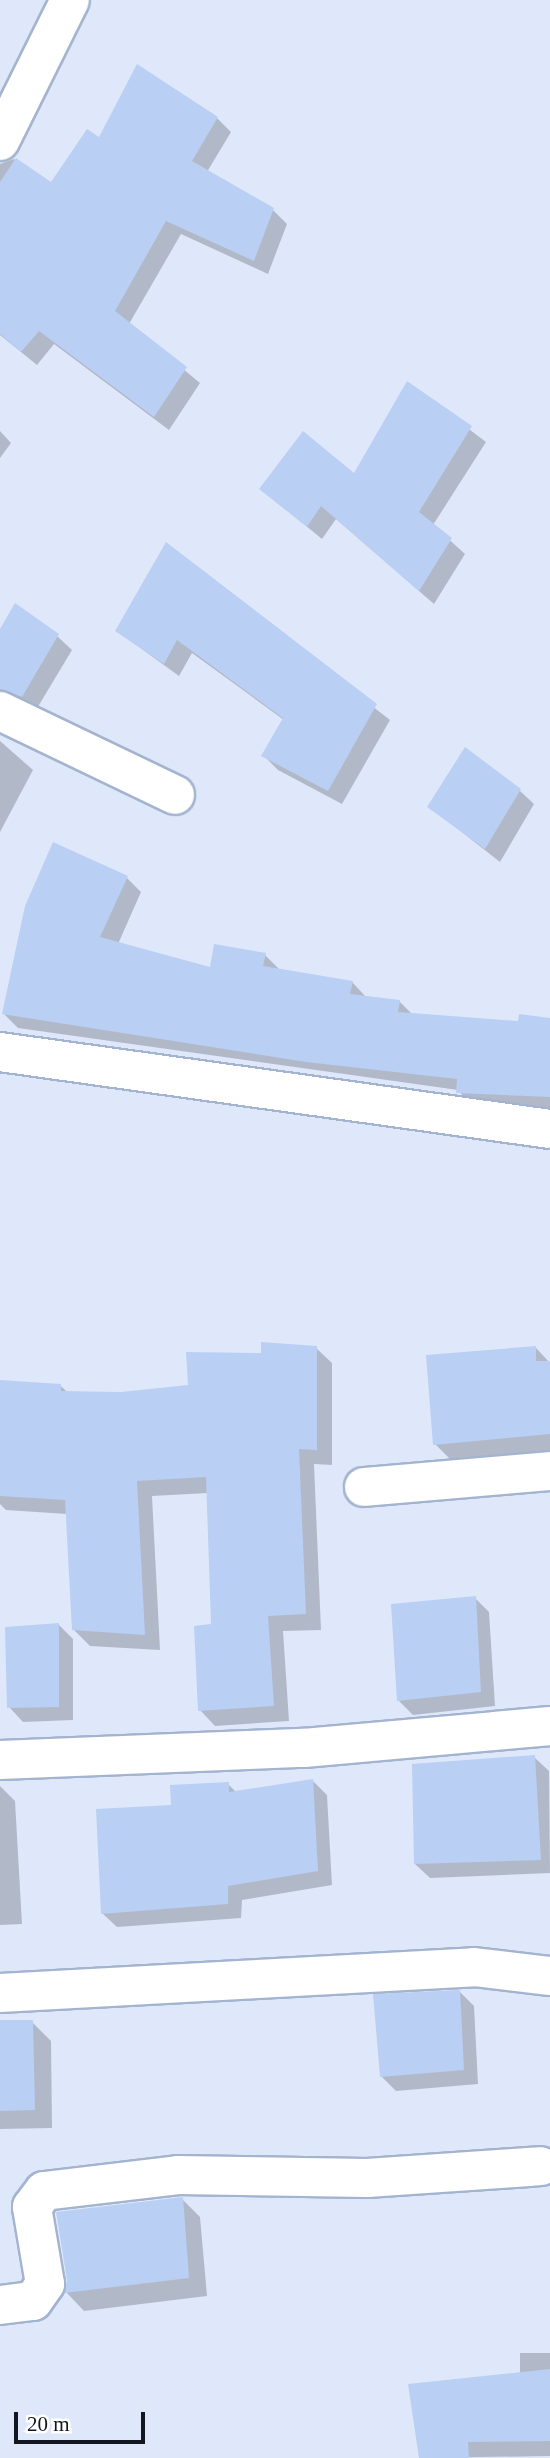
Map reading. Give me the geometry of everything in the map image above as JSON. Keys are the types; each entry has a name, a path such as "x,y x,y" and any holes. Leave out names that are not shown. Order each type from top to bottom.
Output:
{"street":[{"path":"0,141 70,0"},
{"path":"0,711 175,795"},
{"path":"0,1052 550,1129"},
{"path":"364,1487 550,1471"},
{"path":"0,1759 304,1748 550,1726"},
{"path":"0,1993 474,1967 550,1976"},
{"path":"0,2305 33,2301 46,2284 32,2207 44,2191 178,2175 367,2178 541,2166"}],"building":[{"path":"137,64 218,117 192,161 274,208 254,261 166,221 115,311 187,367 154,417 39,331 21,352 0,334 0,182 16,158 51,182 87,129 99,137"},
{"path":"407,381 472,426 419,512 452,538 419,591 321,506 307,527 259,489 303,431 354,473"},
{"path":"166,542 377,704 328,791 261,756 283,718 177,640 164,664 115,631"},
{"path":"15,603 59,634 22,697 0,689 0,629"},
{"path":"465,747 521,789 485,849 427,807"},
{"path":"53,842 128,876 100,937 210,967 214,944 266,953 263,966 353,981 350,994 400,1000 398,1012 518,1021 519,1014 550,1018 550,1097 456,1093 457,1079 306,1062 2,1014 25,906"},
{"path":"261,1342 317,1346 317,1450 299,1449 306,1614 268,1616 274,1706 198,1711 194,1626 211,1624 206,1477 137,1481 145,1635 72,1630 65,1500 0,1496 0,1380 61,1384 61,1391 121,1392 188,1385 186,1352 261,1353"},
{"path":"536,1346 536,1361 550,1361 550,1434 433,1445 426,1355"},
{"path":"476,1596 481,1692 397,1701 391,1604"},
{"path":"59,1623 59,1707 7,1708 5,1627"},
{"path":"535,1755 541,1860 414,1864 412,1764"},
{"path":"313,1779 318,1871 228,1886 228,1904 101,1914 96,1809 171,1805 170,1785 229,1782 229,1792"},
{"path":"460,1990 464,2070 380,2077 373,1994"},
{"path":"0,2020 33,2020 35,2110 0,2111"},
{"path":"183,2197 189,2278 64,2293 67,2280 56,2212"},
{"path":"550,2369 550,2441 468,2442 469,2458 419,2458 408,2384"}]}
